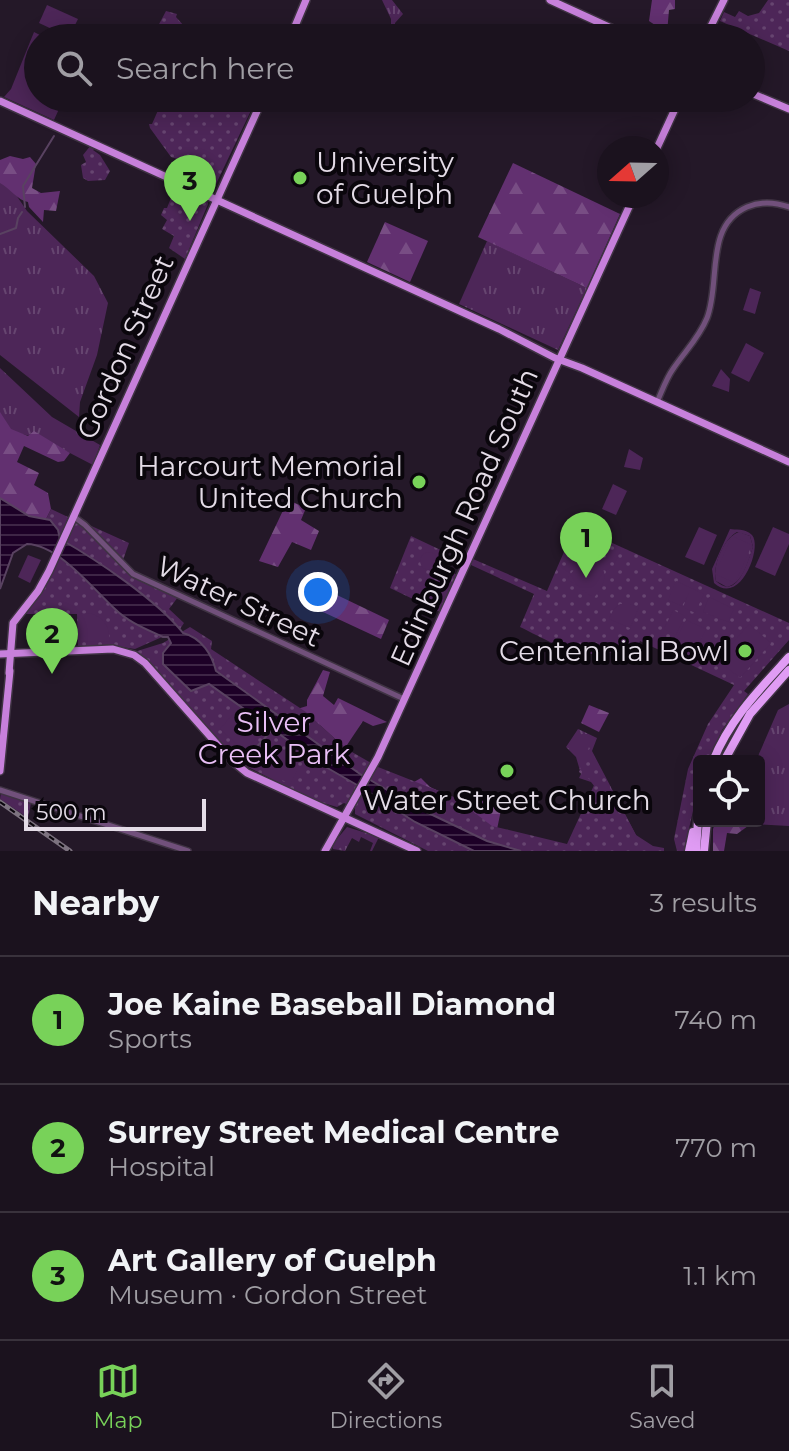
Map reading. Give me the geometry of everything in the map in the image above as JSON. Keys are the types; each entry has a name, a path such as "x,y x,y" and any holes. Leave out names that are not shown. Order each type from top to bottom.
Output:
{"highway":[{"path":"716,755 736,718 789,657"},
{"path":"727,755 750,714 789,670"},
{"path":"689,851 694,827"},
{"path":"696,851 697,827"},
{"path":"706,851 707,827"}],"main road":[{"path":"296,24 306,0"},
{"path":"712,24 724,0"},
{"path":"551,1 601,24"},
{"path":"765,97 789,107"},
{"path":"0,101 24,112"},
{"path":"24,112 789,462"},
{"name":"Gordon Street","path":"0,771 13,623 38,591 56,555 256,112"},
{"path":"660,136 671,112"},
{"name":"Edinburgh Road South","path":"325,851 367,777 405,699 629,208"},
{"path":"0,652 113,649 134,655 145,663 239,767 257,779 417,851"},
{"path":"332,813 350,807 362,826"},
{"path":"332,813 338,829 362,826"}],"street":[{"path":"657,402 670,373 696,340 708,317 714,292 717,246 723,228 735,215 750,206 769,202 789,207"},
{"name":"Water Street","path":"73,516 133,574 405,699"},
{"path":"0,790 188,851"}],"green space":[{"path":"382,0 392,0 403,14 395,24 391,24"},
{"path":"652,0 675,0 675,9 669,10 668,24 649,21"},
{"path":"768,0 789,0 789,51 765,41 765,24 727,24 720,21 724,12 735,17 739,11 748,16 759,13"},
{"path":"47,5 78,19 76,24 39,23"},
{"path":"166,11 177,14 182,24 159,24"},
{"path":"24,57 24,106 4,97 11,89"},
{"path":"37,112 58,112 54,120"},
{"path":"157,112 250,112 216,184 209,190 196,185 203,177 202,167 171,157 150,128 149,124 152,124"},
{"path":"91,145 110,171 105,180 88,181 83,178 81,165 86,162 83,155"},
{"path":"10,156 30,157 36,164 32,188 41,193 60,191 56,211 44,210 43,222 28,202 0,183 0,160"},
{"path":"513,163 597,203 597,208 607,208 620,214 587,288 478,237"},
{"path":"0,164 27,211 94,276 108,303 97,355 80,402 79,417 0,355"},
{"path":"176,185 207,199 208,204 185,259 169,248 174,236 162,229 167,220 161,215"},
{"path":"385,222 428,241 410,282 367,262"},
{"path":"487,241 587,288 558,350 459,304"},
{"path":"750,288 761,292 755,314 743,310"},
{"path":"746,343 764,353 749,382 731,373"},
{"path":"0,368 52,417 100,445 93,465 43,439 5,430 0,421"},
{"path":"721,369 730,379 729,392 712,386"},
{"path":"0,412 11,429 28,436 34,431 70,453 64,461 58,462 24,446 17,462 39,473 34,485 48,493 51,509 46,519 29,516 0,498"},
{"path":"629,449 643,458 640,470 624,467"},
{"path":"613,484 627,491 616,515 602,509"},
{"path":"288,500 306,508 301,520 319,531 311,550 292,542 278,567 259,561"},
{"path":"51,509 68,517 60,539 58,530 46,519"},
{"path":"75,521 131,576 178,597 169,609 184,623 180,629 135,649 78,646 77,614 25,614 44,587"},
{"path":"87,524 129,543 123,560 122,560"},
{"path":"699,527 717,535 704,565 685,557"},
{"path":"773,527 789,534 789,544 775,576 755,567"},
{"path":"730,529 743,530 752,535 755,541 752,562 740,582 732,587 724,588 714,583 712,569","holes":["737,532 750,536 753,547 740,578 730,586 723,586 716,581 715,575 724,547"]},
{"path":"588,532 789,623 789,640 744,691 748,694 722,730 711,755 694,755 708,724 734,685 640,641 635,653 591,654 554,644 520,627 534,594 471,565 473,559 547,591 570,538"},
{"path":"739,532 750,536 753,547 741,577 727,587 716,581 716,567 724,545"},
{"path":"411,536 447,553 440,566 457,575 440,612 390,588"},
{"path":"732,536 752,545 735,583 715,574"},
{"path":"429,552 438,561 429,570 420,561"},
{"path":"28,555 41,560 30,583 18,577"},
{"path":"587,555 599,564 604,574 594,598 568,577"},
{"path":"676,581 704,594 695,613 683,607 689,593 682,606 668,600"},
{"path":"314,584 389,620 381,639 308,605 306,603"},
{"path":"709,597 734,609 729,619 731,623 703,612"},
{"path":"620,604 639,607 630,628 609,619"},
{"path":"673,610 685,616 676,635 664,629"},
{"path":"90,613 105,623 110,642 81,641 81,614"},
{"path":"686,620 706,629 691,659 671,650"},
{"name":"Centennial Bowl","path":"749,624 771,643 740,678 718,660"},
{"name":"Silver Creek Park","path":"190,627 212,641 211,649 306,712 345,748 378,767 454,797 492,826 567,844 595,783 579,772 589,747 637,837 649,846 664,851 428,851 355,814 355,808 344,803 337,807 313,800 240,763 147,661 134,652 163,643"},
{"path":"323,670 330,672 323,696 334,705 338,698 387,722 373,726 363,721 345,748 297,709 307,706 307,700"},
{"path":"789,704 789,826 765,825 765,755 759,755 778,710"},
{"path":"589,705 609,713 599,732 581,723"},
{"path":"232,715 258,736 245,751 220,729"},
{"path":"578,729 597,738 592,751 636,835 653,846 664,848 664,851 629,851 599,792 591,782 579,778 581,774 576,757 566,747"},
{"path":"269,752 299,767 290,784 260,769"},
{"path":"693,758 693,811 684,851 677,851 674,839"},
{"path":"421,778 430,787 468,804 482,798 501,810 496,834 414,782"},
{"path":"1,793 31,803 28,818 0,799"},
{"path":"347,827 379,837 372,851 373,843 361,837 359,842 352,838 345,851 333,849 332,845"},
{"path":"747,827 737,834 727,833 724,851 713,851 713,829"}],"shaded area":[{"path":"0,498 29,516 50,520 58,530 60,539 126,582 183,633 201,643 216,671 360,774 420,809 487,841 521,851 474,851 415,822 324,766 209,684 191,691 163,664 163,653 171,643 168,637 126,618 63,559 51,552 27,544 13,553 0,589"}],"waterway":[{"path":"25,207 23,186 54,136"},
{"path":"0,234 16,228 22,212"},
{"path":"242,763 273,729"}],"railway":[{"path":"0,802 70,851"}],"place":[{"name":"University of Guelph","path":"300,178"},
{"name":"Art Gallery of Guelph","path":"190,221"},
{"name":"Harcourt Memorial United Church","path":"419,482"},
{"name":"Joe Kaine Baseball Diamond","path":"586,578"},
{"name":"Centennial Bowl","path":"745,651"},
{"name":"Surrey Street Medical Centre","path":"52,674"},
{"name":"Water Street Church","path":"507,771"}]}
